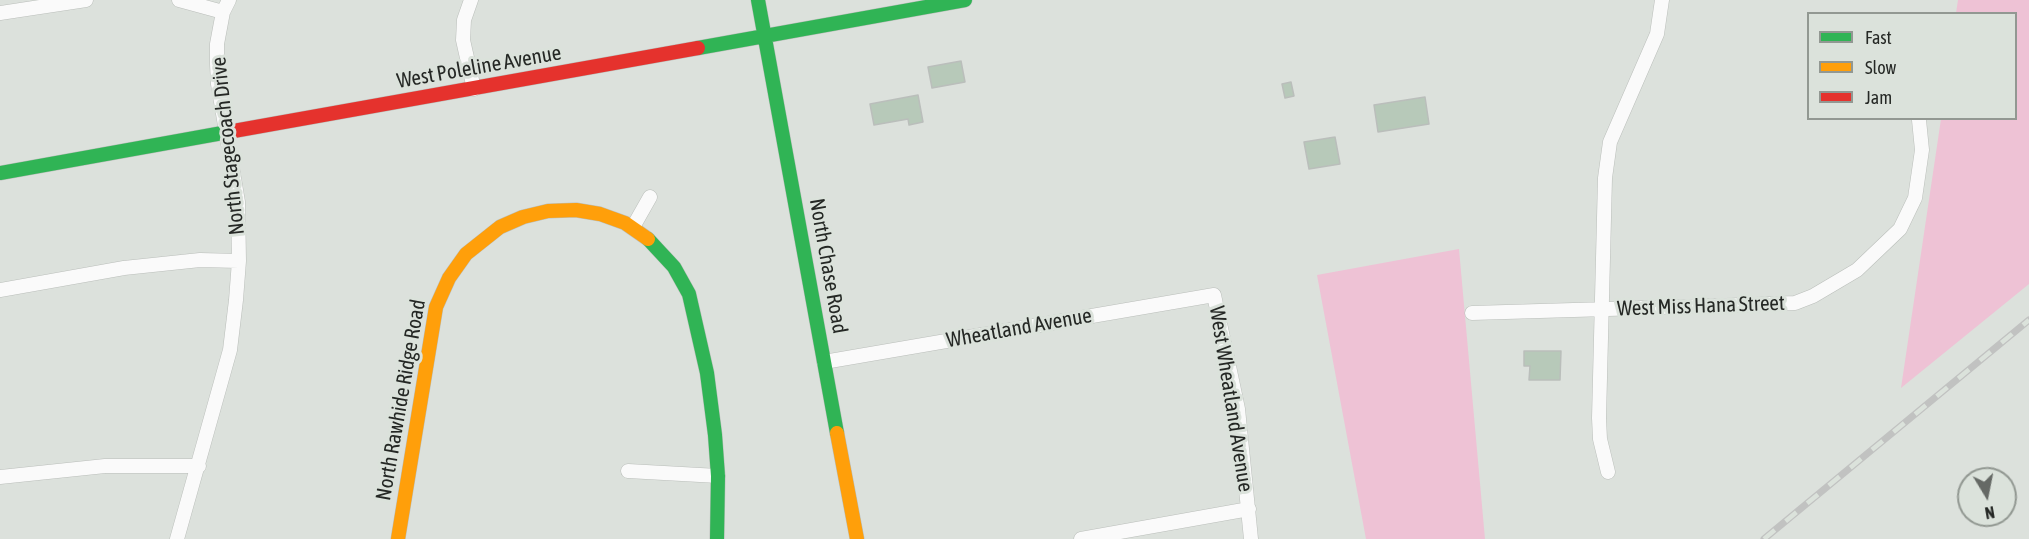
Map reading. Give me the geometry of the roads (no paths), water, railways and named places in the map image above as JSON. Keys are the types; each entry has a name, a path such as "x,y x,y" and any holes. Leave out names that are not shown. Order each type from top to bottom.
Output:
{"street":[{"path":"0,14 86,0"},
{"path":"179,0 226,6"},
{"path":"471,0 464,20 463,40 474,89"},
{"name":"North Chase Road","path":"758,0 857,539"},
{"name":"West Poleline Avenue","path":"0,172 474,89 961,0"},
{"path":"1608,472 1600,440 1599,418 1605,178 1610,142 1657,34 1662,0"},
{"name":"North Stagecoach Drive","path":"177,539 230,350 239,261 238,202 218,74 218,44 226,6"},
{"name":"West Miss Hana Street","path":"1472,313 1795,303 1830,289 1880,250 1900,229 1915,198 1922,150 1919,120"},
{"path":"633,227 650,197"},
{"name":"North Rawhide Ridge Road","path":"398,539 436,308 449,278 466,254 487,235 510,222 549,211 576,210 600,214 633,227 661,250 680,276 689,294 707,373 718,476 717,539"},
{"path":"0,290 133,267 200,260 239,261"},
{"name":"Wheatland Avenue","path":"824,362 1214,295"},
{"name":"West Wheatland Avenue","path":"1214,295 1238,409 1251,539"},
{"path":"0,477 105,466 199,466"},
{"path":"628,471 718,476"},
{"path":"1081,539 1249,509"}],"railway":[{"path":"1764,539 2029,320"}]}
